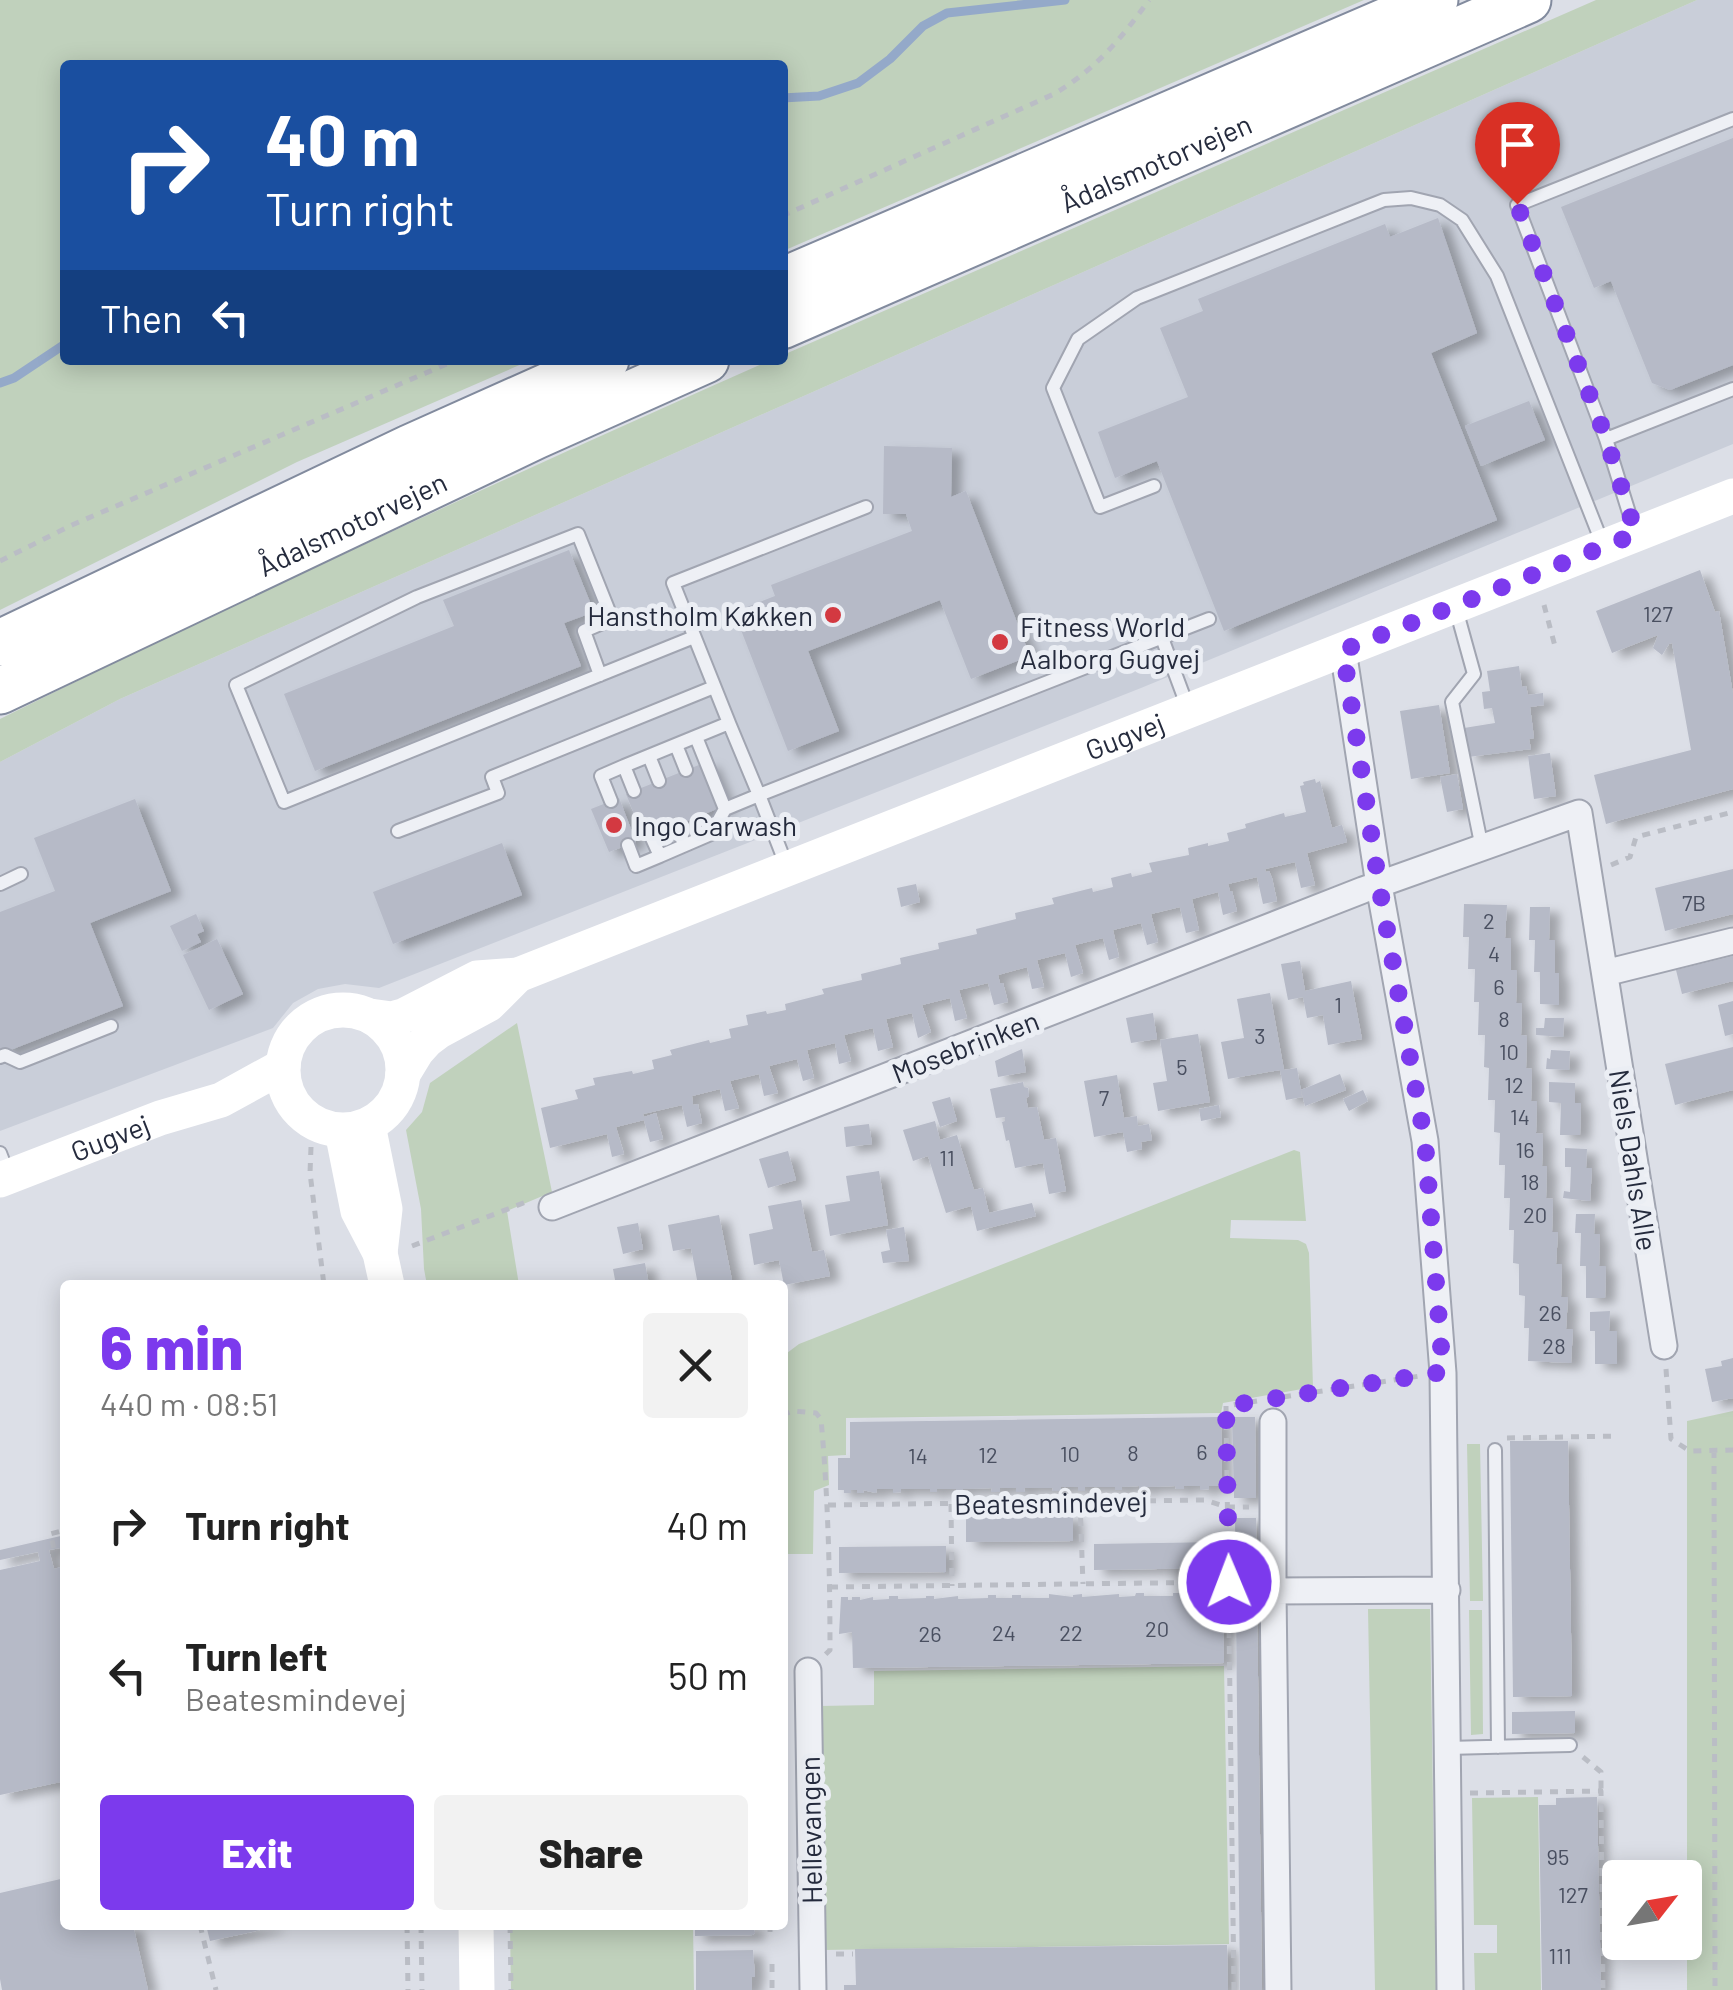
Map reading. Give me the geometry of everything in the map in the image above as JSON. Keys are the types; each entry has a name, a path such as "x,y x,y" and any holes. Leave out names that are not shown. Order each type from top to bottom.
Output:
{"highway":[{"name":"Ådalsmotorvejen","path":"788,279 1435,0"},
{"name":"Ådalsmotorvejen","path":"788,323 1528,0"},
{"name":"Ådalsmotorvejen","path":"0,644 408,448 595,365"},
{"name":"Ådalsmotorvejen","path":"0,691 536,436 695,365"}],"street":[{"name":"Gugvej","path":"370,1016 403,1016 477,978 518,975 1733,496"},
{"path":"1343,650 1379,885 1425,1141 1443,1372 1450,1990"},
{"name":"Niels Dahls Alle","path":"1379,885 1580,813 1664,1346"},
{"name":"Mosebrinken","path":"552,1207 1379,885"},
{"path":"1604,973 1733,940"},
{"name":"Gugvej","path":"404,1074 428,1040 489,1004 518,975"},
{"path":"330,1121 384,1114 398,1096 404,1074 394,1038 370,1016 354,1010 321,1014 294,1034 286,1050 284,1082 330,1121 385,1209 393,1261"},
{"name":"Gugvej","path":"3,1170 221,1100 283,1066"},
{"name":"Gugvej","path":"221,1100 330,1121"},
{"path":"1273,1422 1278,1990"},
{"path":"1273,1592 1447,1590"},
{"name":"Hellevangen","path":"808,1671 813,1990"},
{"path":"476,1930 478,1990"}],"lane":[{"path":"1620,541 1606,438 1517,204 1733,119"},
{"path":"1154,486 1100,507 1053,388 1078,340 1137,298 1384,200 1412,198 1440,205 1462,220 1498,276 1620,541"},
{"path":"1606,438 1733,389"},
{"path":"788,869 673,583 866,507"},
{"path":"600,675 584,631 612,619 578,534 417,597 236,685 284,802 600,675 694,637"},
{"path":"1456,606 1474,674 1452,702 1482,848"},
{"path":"628,845 636,866 711,834 725,809 1209,619"},
{"path":"1162,638 1189,710"},
{"path":"398,831 498,792 492,776 714,687"},
{"path":"611,801 601,776 729,723"},
{"path":"696,737 725,809"},
{"path":"676,745 686,770"},
{"path":"649,756 659,781"},
{"path":"624,766 634,791"},
{"path":"703,815 711,834"},
{"path":"676,826 684,845"},
{"path":"651,836 660,856"},
{"path":"0,884 21,874"},
{"path":"0,1056 5,1054 20,1062 111,1026"},
{"path":"1494,1450 1498,1746"},
{"path":"1447,1748 1570,1745"}],"path":[{"path":"788,213 1080,79 1105,55 1149,0"},
{"path":"0,561 72,525 444,365"},
{"path":"1535,575 1556,650"},
{"path":"1588,872 1624,862 1630,857 1636,837 1733,812"},
{"path":"323,1280 310,1173 312,1142 330,1121"},
{"path":"393,1261 552,1192 552,1207"},
{"path":"1664,1346 1671,1438 1690,1451 1733,1450"},
{"path":"1234,1990 1226,1406 1443,1372"},
{"path":"788,1413 816,1413 822,1419 828,1505 830,1650 808,1671"},
{"path":"1444,1439 1618,1436"},
{"path":"1714,1450 1715,1990"},
{"name":"Beatesmindevej","path":"828,1505 1205,1500 1228,1507 1272,1508"},
{"path":"1080,1502 1083,1584"},
{"path":"951,1504 952,1586"},
{"path":"54,1548 50,1534 60,1531"},
{"path":"830,1588 1229,1582"},
{"path":"1601,1772 1603,1990"},
{"path":"1447,1793 1601,1791"},
{"path":"201,1930 216,1990"},
{"path":"407,1930 408,1990"},
{"path":"421,1930 422,1990"},
{"path":"510,1930 512,1990"},
{"path":"772,1964 772,1990"}],"shaded area":[{"path":"1697,0 1733,0 1733,444 1141,688 379,988 345,984 318,989 293,1003 273,1028 0,1131 0,762 120,699"}],"green space":[{"path":"0,0 1364,0 788,249 788,60 60,60 60,365 520,365 297,462 0,610"},
{"path":"1596,0 1697,0 120,699 0,762 0,719 480,491 760,365 788,365 788,353"},
{"path":"517,1023 552,1192 507,1211 518,1280 426,1280 421,1209 406,1130 422,1112 430,1083"},
{"path":"1294,1150 1300,1152 1306,1221 1231,1220 1230,1238 1298,1240 1306,1244 1313,1387 1223,1403 1221,1413 846,1418 846,1455 828,1456 829,1485 814,1491 813,1554 788,1554 788,1352 799,1344"},
{"path":"1733,1411 1733,1990 1687,1990 1687,1960 1702,1960 1702,1860 1687,1860 1687,1421"},
{"path":"1467,1444 1480,1444 1483,1601 1470,1601"},
{"path":"1368,1609 1430,1609 1436,1990 1375,1990"},
{"path":"1469,1610 1482,1610 1483,1734 1471,1735"},
{"path":"1224,1666 1229,1944 823,1950 820,1706 874,1705 874,1671"},
{"path":"1538,1797 1541,1990 1475,1990 1474,1953 1497,1953 1497,1925 1474,1925 1472,1798"},
{"path":"510,1930 693,1930 694,1990 511,1990"}],"building":[{"path":"1733,138 1733,365 1670,390 1652,383 1611,281 1594,288 1561,207"},
{"path":"1438,218 1477,333 1431,353 1497,520 1224,631 1157,461 1115,478 1098,432 1188,397 1160,328 1203,311 1198,299 1385,224 1390,237"},
{"path":"1529,401 1545,440 1481,466 1465,426"},
{"path":"884,446 952,448 951,497 966,491 1030,656 971,679 940,600 808,651 839,731 788,751 734,612 775,596 771,585 912,531 906,514 883,514"},
{"path":"569,550 594,612 564,623 581,666 315,771 284,694 454,626 443,600"},
{"path":"1700,570 1715,612 1719,611 1733,694 1733,789 1606,824 1594,775 1691,750 1672,643 1662,655 1653,648 1658,635 1612,653 1596,611"},
{"path":"1519,666 1522,687 1526,686 1528,695 1543,693 1544,705 1530,707 1534,738 1529,739 1531,749 1468,757 1464,728 1495,723 1492,708 1484,709 1482,692 1490,691 1487,671"},
{"path":"1439,705 1450,773 1411,779 1400,711"},
{"path":"1550,753 1556,796 1534,799 1528,756"},
{"path":"709,761 727,805 644,838 626,794"},
{"path":"1457,774 1463,809 1447,812 1440,777"},
{"path":"1315,779 1316,783 1320,781 1332,828 1342,825 1347,842 1307,853 1315,885 1301,888 1295,862 1265,869 1272,878 1277,901 1263,904 1257,877 1228,884 1237,911 1223,915 1218,892 1192,899 1199,930 1186,933 1180,907 1151,914 1158,942 1147,945 1141,923 1113,930 1119,957 1109,960 1103,938 1075,945 1083,973 1071,977 1065,953 1037,960 1044,987 1032,989 1027,967 998,975 1008,1002 994,1005 988,983 959,990 967,1018 955,1021 950,998 922,1005 931,1032 918,1038 912,1013 886,1019 893,1047 878,1051 873,1028 844,1035 851,1061 839,1064 835,1043 807,1050 814,1078 803,1081 797,1059 769,1066 778,1093 764,1096 759,1074 730,1081 739,1108 725,1111 720,1089 692,1096 702,1123 687,1127 682,1105 643,1114 644,1117 656,1113 663,1139 650,1142 644,1120 616,1127 624,1154 612,1157 607,1134 550,1148 541,1108 578,1099 575,1090 595,1085 593,1078 654,1069 652,1060 672,1055 670,1050 731,1038 729,1029 748,1025 746,1015 786,1010 785,1004 824,994 822,989 862,980 861,974 901,964 900,958 939,949 938,943 1016,919 1015,913 1054,904 1052,898 1113,887 1111,878 1152,872 1149,863 1189,855 1188,848 1229,841 1227,833 1246,828 1245,824 1284,813 1285,817 1306,812 1300,786"},
{"name":"Ingo Carwash","path":"619,798 636,842 609,852 591,809"},
{"path":"135,799 171,891 90,923 123,1006 0,1054 0,912 55,891 34,838"},
{"path":"502,843 522,895 393,944 373,892"},
{"path":"1733,869 1733,914 1665,931 1655,888"},
{"path":"916,884 920,902 901,907 897,888"},
{"path":"1464,904 1507,905 1505,938 1511,938 1511,970 1517,970 1516,1003 1522,1003 1526,1068 1532,1069 1531,1101 1537,1101 1536,1133 1543,1134 1546,1198 1553,1199 1552,1232 1558,1232 1556,1264 1562,1264 1561,1297 1568,1297 1566,1329 1573,1329 1571,1363 1528,1361 1525,1296 1519,1295 1519,1264 1513,1263 1510,1198 1504,1198 1505,1165 1499,1165 1495,1100 1488,1100 1485,1035 1478,1035 1479,1002 1474,1002 1475,969 1468,969 1469,937 1463,937"},
{"path":"1530,907 1550,907 1549,940 1555,940 1559,1005 1540,1004 1540,972 1534,972 1535,940 1529,940"},
{"path":"196,914 204,931 197,934 201,942 182,951 170,926"},
{"path":"217,939 243,994 209,1010 183,955"},
{"path":"1733,956 1733,981 1682,994 1676,970"},
{"path":"1300,961 1305,991 1351,981 1362,1039 1328,1045 1323,1015 1307,1018 1303,997 1288,1000 1281,964"},
{"path":"1270,993 1284,1070 1297,1068 1302,1097 1286,1100 1280,1070 1228,1079 1221,1042 1244,1038 1237,999"},
{"path":"1733,1001 1733,1034 1725,1036 1718,1005"},
{"path":"1153,1013 1157,1039 1131,1043 1126,1018"},
{"path":"1545,1018 1564,1018 1563,1037 1536,1035 1536,1028 1544,1028"},
{"path":"1198,1034 1210,1102 1158,1111 1153,1083 1167,1081 1160,1040"},
{"path":"1733,1047 1733,1090 1675,1105 1665,1064"},
{"path":"1022,1049 1026,1072 998,1077 995,1061"},
{"path":"1551,1050 1570,1051 1569,1070 1546,1069"},
{"path":"1340,1074 1346,1090 1305,1106 1301,1090"},
{"path":"1117,1075 1124,1118 1137,1116 1138,1126 1149,1124 1152,1140 1141,1142 1142,1149 1127,1152 1123,1132 1094,1137 1084,1081"},
{"path":"1023,1082 1028,1088 1028,1108 1037,1107 1044,1140 1056,1138 1066,1191 1049,1194 1043,1163 1015,1168 1002,1122 1005,1117 996,1118 990,1089"},
{"path":"1549,1082 1575,1083 1575,1103 1581,1103 1580,1135 1560,1135 1561,1103 1549,1102"},
{"path":"1363,1090 1368,1101 1349,1111 1343,1099"},
{"path":"950,1097 957,1121 940,1127 932,1102"},
{"path":"1219,1105 1221,1117 1201,1121 1199,1109"},
{"path":"935,1121 940,1140 957,1135 974,1190 983,1188 989,1213 1032,1203 1036,1216 977,1231 971,1206 946,1213 928,1156 913,1161 903,1130"},
{"path":"869,1124 872,1144 846,1147 844,1127"},
{"path":"1565,1148 1587,1149 1586,1168 1592,1168 1590,1201 1563,1198 1564,1191 1570,1192 1571,1167 1565,1167"},
{"path":"788,1151 796,1180 768,1188 759,1159"},
{"path":"879,1171 888,1225 830,1236 825,1205 850,1201 846,1176"},
{"path":"801,1200 812,1252 824,1250 830,1276 788,1284 788,1280 783,1280 779,1260 754,1265 749,1234 773,1229 768,1206"},
{"path":"1576,1214 1595,1214 1594,1234 1600,1234 1599,1266 1606,1266 1605,1298 1586,1298 1586,1266 1580,1266 1581,1233 1575,1233"},
{"path":"719,1215 732,1280 697,1280 691,1248 673,1251 668,1225"},
{"path":"638,1223 643,1249 623,1254 617,1227"},
{"path":"904,1227 909,1261 883,1263 881,1252 890,1250 886,1230"},
{"path":"645,1263 648,1280 615,1280 613,1269"},
{"path":"1610,1311 1609,1331 1617,1331 1617,1364 1595,1364 1595,1331 1590,1331 1590,1312"},
{"path":"1733,1358 1733,1398 1712,1402 1705,1369 1722,1366 1721,1361"},
{"path":"1221,1417 1222,1486 1209,1489 1175,1486 1139,1490 1139,1486 1122,1490 1085,1487 1085,1491 1078,1491 1078,1487 1061,1487 1061,1491 1024,1488 1025,1492 1016,1492 1016,1488 1000,1488 1000,1492 991,1492 992,1488 963,1492 901,1489 893,1493 893,1489 877,1489 876,1493 838,1490 838,1458 850,1458 850,1422"},
{"path":"1232,1417 1255,1417 1256,1498 1234,1498"},
{"path":"1510,1441 1568,1441 1572,1696 1513,1697"},
{"path":"1073,1515 1073,1541 966,1542 966,1516"},
{"path":"1235,1518 1256,1518 1262,1990 1240,1990"},
{"path":"60,1536 60,1548 49,1550 54,1569 60,1567 60,1782 0,1795 0,1570 40,1561 38,1552 0,1560 0,1550"},
{"path":"1221,1542 1221,1568 1094,1570 1094,1544"},
{"path":"946,1546 946,1572 839,1573 839,1547"},
{"path":"1136,1593 1223,1595 1224,1663 853,1668 852,1632 839,1634 841,1597 1049,1598 1049,1594 1119,1597"},
{"path":"1575,1711 1575,1733 1512,1734 1512,1712"},
{"path":"1597,1797 1601,1990 1542,1990 1539,1805 1556,1805 1556,1798"},
{"path":"60,1879 60,1930 134,1930 148,1990 2,1990 0,1893"},
{"path":"207,1930 260,1930 210,1941"},
{"path":"695,1930 755,1933 753,1935 695,1936"},
{"path":"1227,1945 1228,1990 844,1990 844,1985 856,1985 855,1949"},
{"path":"753,1950 752,1990 696,1990 696,1951"}],"waterway":[{"path":"788,98 819,96 858,83 890,59 923,26 947,13 1065,0"},
{"path":"0,383 60,347"}],"place":[{"name":"Hanstholm Køkken","path":"833,615"},
{"name":"Fitness World Aalborg Gugvej","path":"1000,642"},
{"name":"Ingo Carwash","path":"614,825"}],"route":[{"path":"1229,1582 1226,1406 1443,1372 1425,1141 1379,885 1343,650 1636,534 1606,438 1517,204"}]}
